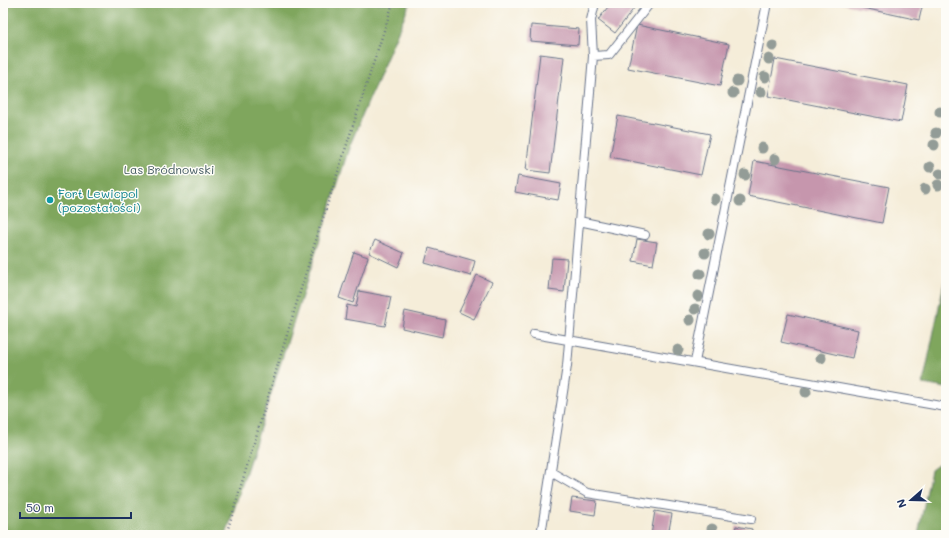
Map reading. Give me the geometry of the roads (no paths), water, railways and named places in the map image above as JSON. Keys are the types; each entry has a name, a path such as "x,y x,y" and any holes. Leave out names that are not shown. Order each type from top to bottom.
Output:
{"lane":[{"path":"541,535 563,392 569,340 593,56 590,20 595,3"},
{"path":"593,56 609,55 650,3"},
{"path":"695,362 767,3"},
{"path":"579,221 645,235"},
{"path":"534,334 946,407"},
{"path":"551,472 587,493 752,519"}],"place":[{"name":"Fort Lewicpol (pozostałości)","path":"50,200"}],"park label":[{"name":"Las Bródnowski","path":"169,169"}]}
